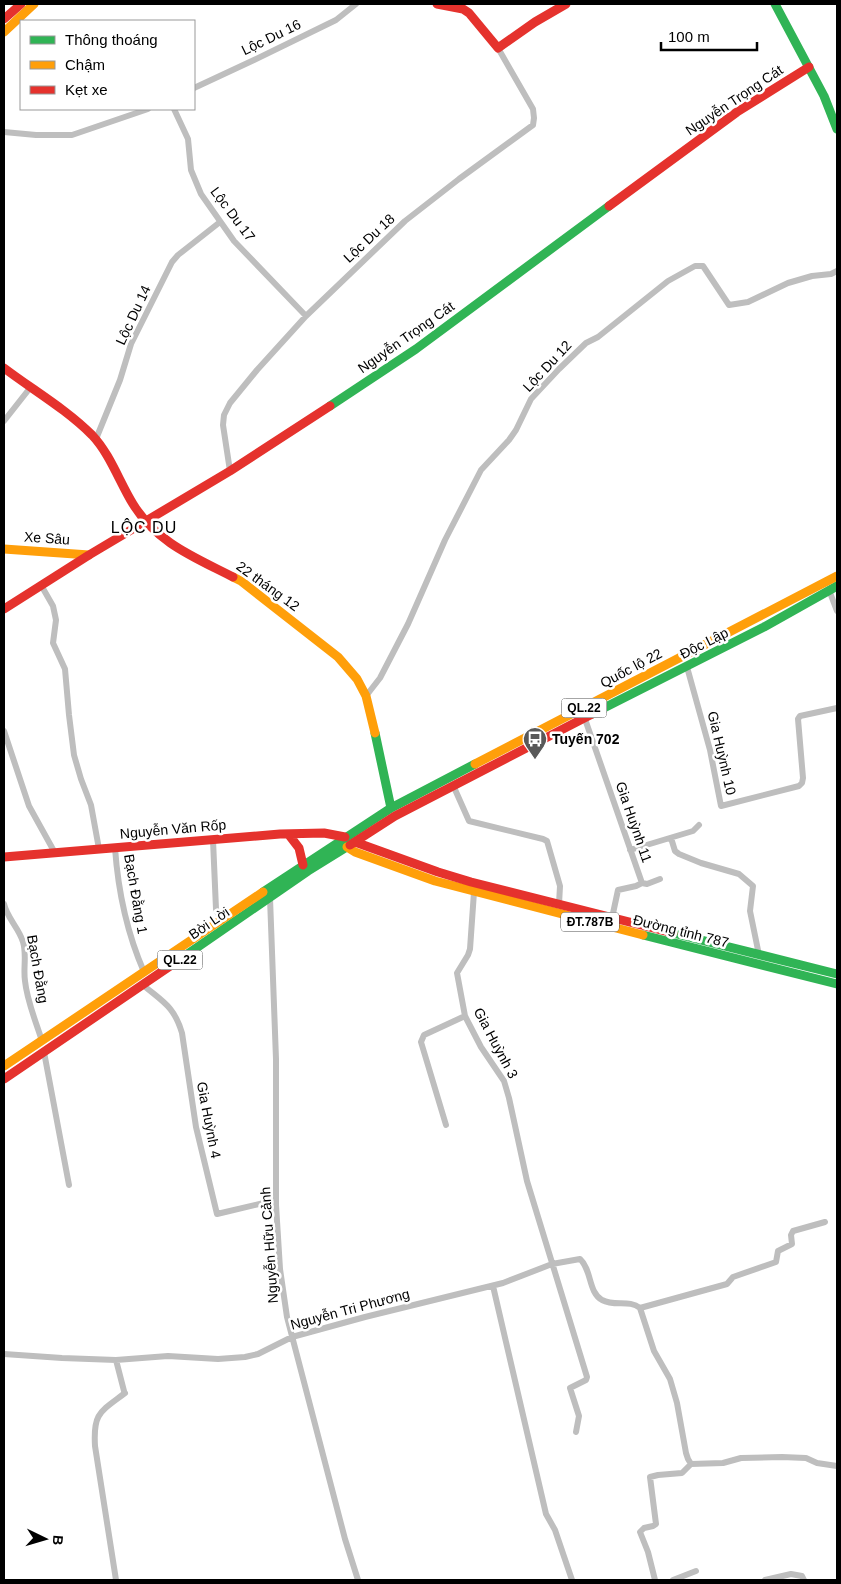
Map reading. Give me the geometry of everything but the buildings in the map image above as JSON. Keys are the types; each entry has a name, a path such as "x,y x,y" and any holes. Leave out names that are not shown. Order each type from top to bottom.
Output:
{"main road":[{"path":"4,19 21,4"},
{"path":"4,32 34,4"},
{"path":"437,4 463,9 469,13 498,48 535,22 566,4"},
{"path":"775,4 824,96 837,130"},
{"name":"Nguyễn Trọng Cát","path":"4,608 88,555 230,471 416,349 737,112 808,67"},
{"name":"22 tháng 12","path":"4,368 78,422 96,438 145,521 173,546 242,581 338,657 357,679 366,696 393,812"},
{"name":"Xe Sâu","path":"4,549 88,555"},
{"name":"Độc Lập","path":"393,812 453,785 764,627 831,586 837,576"},
{"name":"Quốc lộ 22","path":"345,837 831,586"},
{"name":"Quốc lộ 22","path":"356,842 393,812"},
{"name":"Nguyễn Văn Rốp","path":"4,857 289,835 339,834 356,842"},
{"path":"289,835 297,842 302,852 303,865"},
{"path":"345,837 347,847"},
{"name":"Bời Lời","path":"4,1066 345,837"},
{"name":"Đường tỉnh 787","path":"356,842 447,874 612,918 837,974"},
{"name":"Bời Lời","path":"4,1078 356,842"},
{"name":"Đường tỉnh 787","path":"347,847 355,852 417,874 474,892 837,984"}],"street":[{"name":"Lộc Du 16","path":"195,88 336,20 356,4"},
{"name":"Lộc Du 18","path":"230,471 224,415 230,403 257,370 306,316 405,222 459,179 533,125 534,114 531,105 498,48"},
{"path":"4,132 36,135 72,135 145,110"},
{"name":"Lộc Du 17","path":"174,110 188,139 191,170 201,194 234,241 306,316"},
{"name":"Lộc Du 14","path":"96,438 120,380 131,344 172,262 220,222"},
{"name":"Lộc Du 12","path":"366,696 380,678 404,631 445,540 481,470 516,430 531,398 586,342 598,337 668,281 695,266 703,266 729,305 748,302 788,283 837,271"},
{"path":"4,421 30,388"},
{"path":"41,585 53,606 56,620 53,643 65,669 74,755 80,779 91,805 99,849"},
{"path":"831,586 837,611"},
{"name":"Gia Huỳnh 10","path":"687,667 710,750 721,806 799,786 803,778 798,719 800,716 837,708"},
{"name":"Gia Huỳnh 11","path":"585,719 642,883 618,890 612,918"},
{"path":"4,731 29,806 55,853"},
{"path":"453,785 469,821 547,841 560,886 559,904"},
{"path":"630,850 693,832 699,825"},
{"path":"671,838 679,854 738,874 753,886 750,911 759,955"},
{"path":"213,840 216,909 221,920"},
{"name":"Bạch Đằng 1","path":"115,848 126,916 134,950 144,972"},
{"path":"642,883 647,884 660,879"},
{"name":"Gia Huỳnh 3","path":"474,892 470,950 457,973 465,1016 481,1047 504,1081 527,1181 587,1376 586,1380 570,1388 579,1416 576,1432"},
{"name":"Nguyễn Hữu Cảnh","path":"270,898 276,1059 276,1200 280,1269 292,1337 345,1539 358,1580"},
{"name":"Bạch Đằng","path":"4,904 7,914 23,941 26,954 24,973 26,988 42,1041"},
{"name":"Gia Huỳnh 4","path":"143,986 172,1010 178,1019 182,1033 196,1127 217,1214 276,1200"},
{"path":"446,1125 421,1042 424,1035 465,1016"},
{"path":"44,1052 68,1185"},
{"path":"691,1464 686,1453 677,1403 670,1379 654,1351 640,1308 727,1284 733,1277 776,1262 778,1251 792,1244 791,1235 793,1231 825,1222"},
{"name":"Nguyễn Tri Phương","path":"4,1354 116,1360 168,1356 218,1359 245,1357 258,1354 292,1337 493,1286 552,1264 580,1259 587,1268 591,1285 602,1300 630,1303 640,1308"},
{"path":"493,1286 546,1514 555,1530 572,1580"},
{"path":"116,1360 124,1391 99,1414 94,1430 116,1580"},
{"path":"655,1580 648,1552 640,1532 644,1528 656,1524 650,1477 682,1473 691,1464 723,1463 742,1458 806,1458 817,1463 837,1466"},
{"path":"676,1580 696,1571"},
{"path":"764,1580 791,1574 802,1576 804,1580"}],"traffic: fast":[{"path":"775,4 824,96 837,129"},
{"path":"330,406 416,349 609,206"},
{"path":"592,714 764,627 837,586"},
{"path":"375,733 391,808"},
{"path":"263,892 391,808 475,764"},
{"path":"176,962 308,871 350,845"},
{"path":"673,933 837,974"},
{"path":"643,935 837,984"}],"traffic: slow":[{"path":"4,32 34,4"},
{"path":"4,549 89,555"},
{"path":"475,764 837,576"},
{"path":"233,577 241,581 338,657 357,679 366,696 375,733"},
{"path":"347,847 355,852 435,881 643,935"},
{"path":"4,1066 263,892"}],"traffic: jam":[{"path":"4,19 21,4"},
{"path":"437,4 463,9 469,13 498,48 535,22 566,4"},
{"path":"609,206 737,112 809,67"},
{"path":"4,368 60,408 92,435 109,459 133,504 153,529 177,548 233,577"},
{"path":"4,609 89,555 230,471 330,406"},
{"path":"350,845 395,816 592,714"},
{"path":"4,857 280,834 324,833 345,837"},
{"path":"289,835 299,848 303,865"},
{"path":"355,842 471,882 673,933"},
{"path":"4,1079 176,962"}],"place":[{"name":"Tuyến 702","path":"535,760"}],"district":[{"name":"LỘC DU","path":"144,527"}]}
